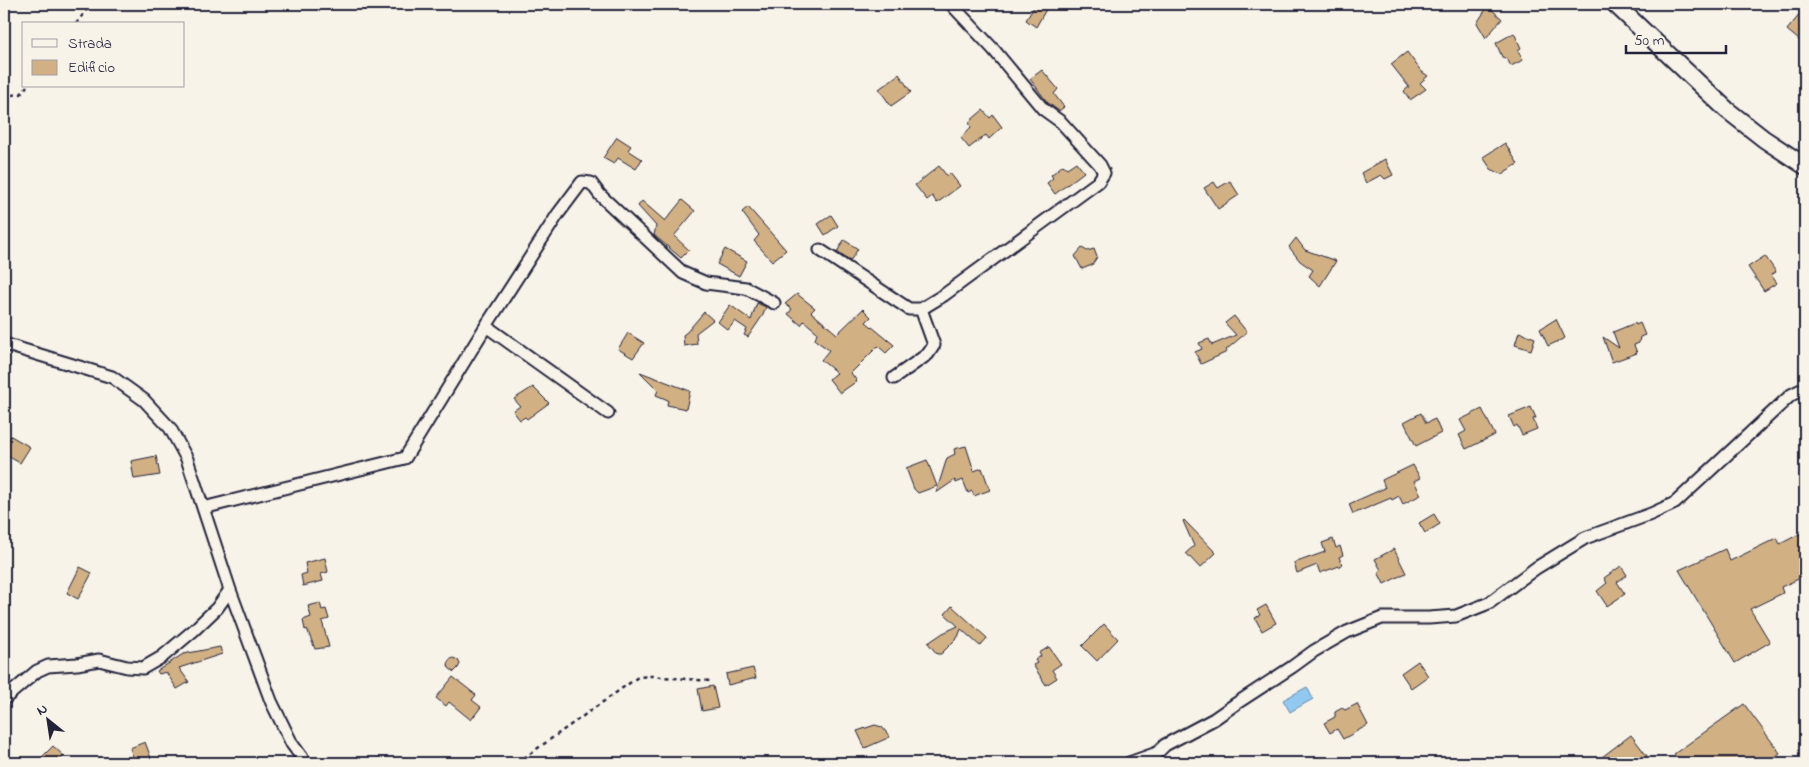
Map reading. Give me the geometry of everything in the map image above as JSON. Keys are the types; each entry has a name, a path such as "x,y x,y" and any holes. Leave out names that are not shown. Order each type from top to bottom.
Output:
{"main road":[{"path":"1615,4 1728,110 1764,139 1805,166"}],"street":[{"path":"820,250 909,309 921,309 944,295 1098,182 1104,173 1100,165 1061,122 1043,108 994,50 951,4"},
{"path":"203,508 405,458 486,326 558,214 582,182 591,183 600,194 683,273 706,283 746,288 774,303"},
{"path":"894,378 928,354 934,345 921,309"},
{"path":"486,326 608,413"},
{"path":"4,344 112,377 144,400 170,428 187,459 230,590 271,701 292,744 306,763"},
{"path":"1129,763 1158,753 1165,745 1238,703 1314,651 1347,632 1382,618 1456,616 1490,603 1536,568 1585,538 1675,504 1791,395 1805,388"},
{"path":"4,699 37,671 48,666 99,660 127,667 142,668 162,657 194,630 217,608 230,590"}],"path":[{"path":"78,22 91,4"},
{"path":"4,96 21,94 25,88"},
{"path":"517,763 638,677 651,676 710,680"}],"water":[{"path":"1307,687 1313,699 1290,712 1283,700"}],"building":[{"path":"1036,4 1049,4 1036,27 1026,20"},
{"path":"1488,6 1502,19 1486,38 1477,23"},
{"path":"1805,8 1805,45 1787,30"},
{"path":"1514,33 1521,48 1518,50 1523,60 1511,66 1507,59 1502,57 1496,43"},
{"path":"1407,52 1421,71 1428,76 1420,83 1426,89 1410,100 1404,91 1409,87 1391,64"},
{"path":"1042,70 1058,89 1054,94 1064,107 1059,111 1048,103 1030,79"},
{"path":"899,74 911,92 891,106 879,89"},
{"path":"983,110 990,118 993,115 1002,127 989,139 986,135 969,148 961,138 971,127 969,122"},
{"path":"617,137 631,146 628,150 642,159 636,169 618,158 614,164 603,158"},
{"path":"1505,143 1518,164 1503,175 1491,169 1483,157"},
{"path":"1385,159 1393,175 1385,179 1381,175 1366,183 1361,173"},
{"path":"1076,162 1084,172 1055,194 1047,183 1053,178 1051,175 1063,165 1067,168"},
{"path":"939,166 947,176 950,173 960,186 937,203 932,196 927,200 915,185"},
{"path":"1230,181 1239,195 1218,209 1204,188 1214,182 1218,188"},
{"path":"682,200 695,211 674,236 689,250 681,258 654,235 656,226 638,206 642,201 665,221"},
{"path":"748,207 786,250 772,261 754,241 759,235 742,212"},
{"path":"831,215 838,226 825,235 818,224"},
{"path":"1296,238 1305,250 1336,261 1320,286 1309,276 1313,270 1300,261 1289,247"},
{"path":"844,240 858,249 850,261 837,252"},
{"path":"1082,248 1087,251 1094,249 1097,257 1092,265 1082,269 1075,256"},
{"path":"725,249 747,261 739,276 717,264"},
{"path":"1765,256 1776,272 1771,275 1777,283 1764,291 1748,267"},
{"path":"797,294 815,308 811,312 837,334 863,309 871,317 866,322 894,345 886,353 878,346 851,373 857,381 840,393 829,379 837,373 821,360 829,350 815,340 817,332 804,321 801,325 788,314 792,309 785,304"},
{"path":"757,303 766,307 763,315 748,337 744,335 747,329 735,321 728,330 718,322 730,305 751,320"},
{"path":"704,312 713,320 696,333 697,344 684,346 683,335"},
{"path":"1234,316 1247,332 1226,350 1227,352 1201,364 1195,352 1202,349 1199,343 1209,339 1212,345 1236,335 1225,323"},
{"path":"1556,319 1565,338 1548,346 1540,329"},
{"path":"1635,323 1636,325 1640,323 1645,335 1640,337 1639,343 1634,345 1637,353 1612,362 1603,337 1619,348 1613,332"},
{"path":"1519,332 1535,338 1531,350 1515,345"},
{"path":"628,333 644,343 633,358 618,349"},
{"path":"640,372 690,391 686,409 667,405 668,400 656,395 658,390"},
{"path":"533,387 549,403 527,419 525,417 520,420 513,411 520,406 514,399"},
{"path":"1531,407 1536,418 1533,419 1537,429 1522,435 1517,425 1514,427 1509,416"},
{"path":"1482,409 1495,435 1466,449 1459,435 1466,431 1460,420"},
{"path":"1421,413 1426,423 1435,419 1441,433 1416,446 1404,422"},
{"path":"11,436 30,447 20,463 4,454 4,448"},
{"path":"966,446 974,471 982,468 990,490 974,496 972,491 968,493 963,480 956,483 955,480 936,493 947,458 955,454 954,449"},
{"path":"156,456 160,475 134,479 131,461"},
{"path":"927,460 937,486 918,493 914,489 906,468"},
{"path":"1413,465 1420,478 1414,481 1421,495 1403,504 1399,496 1392,500 1391,498 1353,514 1349,504 1385,488 1382,480"},
{"path":"1434,514 1440,524 1425,533 1419,523"},
{"path":"1184,520 1216,553 1200,568 1186,553 1194,546"},
{"path":"1805,531 1805,576 1781,587 1783,593 1750,609 1770,642 1735,663 1679,570 1725,549 1730,561 1777,538 1780,544"},
{"path":"1333,539 1336,548 1340,546 1343,555 1339,557 1342,565 1320,573 1317,565 1297,573 1294,563 1325,552 1322,543"},
{"path":"1394,549 1406,573 1384,584 1378,572 1381,570 1375,559"},
{"path":"325,558 328,572 321,574 323,581 303,586 301,575 307,573 305,563"},
{"path":"1621,566 1627,575 1617,582 1625,594 1607,606 1597,591 1607,583 1604,578"},
{"path":"80,567 92,573 78,599 67,593"},
{"path":"320,603 322,610 326,609 329,619 322,621 329,647 315,649 307,629 305,630 303,620 311,617 308,606"},
{"path":"1266,605 1276,623 1262,631 1255,618 1260,615 1257,610"},
{"path":"952,606 987,638 980,646 961,629 958,637 941,654 937,654 928,643 958,626 945,614"},
{"path":"1104,624 1118,639 1097,661 1082,646"},
{"path":"220,647 222,654 179,668 189,682 177,689 166,672 159,674 157,671 183,654"},
{"path":"1049,647 1061,664 1052,670 1057,678 1046,685 1033,665 1037,663 1035,660 1041,656 1039,653"},
{"path":"453,658 458,660 460,664 454,672 448,665 449,660"},
{"path":"1418,661 1428,676 1411,688 1401,673"},
{"path":"753,668 756,678 728,685 726,674"},
{"path":"453,677 476,695 472,700 481,707 471,720 449,702 446,706 436,698"},
{"path":"713,686 718,708 702,711 698,689"},
{"path":"1357,704 1368,725 1343,739 1337,729 1330,733 1324,723 1335,717 1335,712 1342,708 1345,710"},
{"path":"1744,704 1780,753 1767,763 1681,763 1674,754"},
{"path":"875,725 882,727 890,737 865,748 857,731"},
{"path":"1631,735 1647,756 1637,763 1594,763"},
{"path":"145,742 151,758 135,763 130,748"},
{"path":"53,746 64,756 56,763 36,763"}]}
